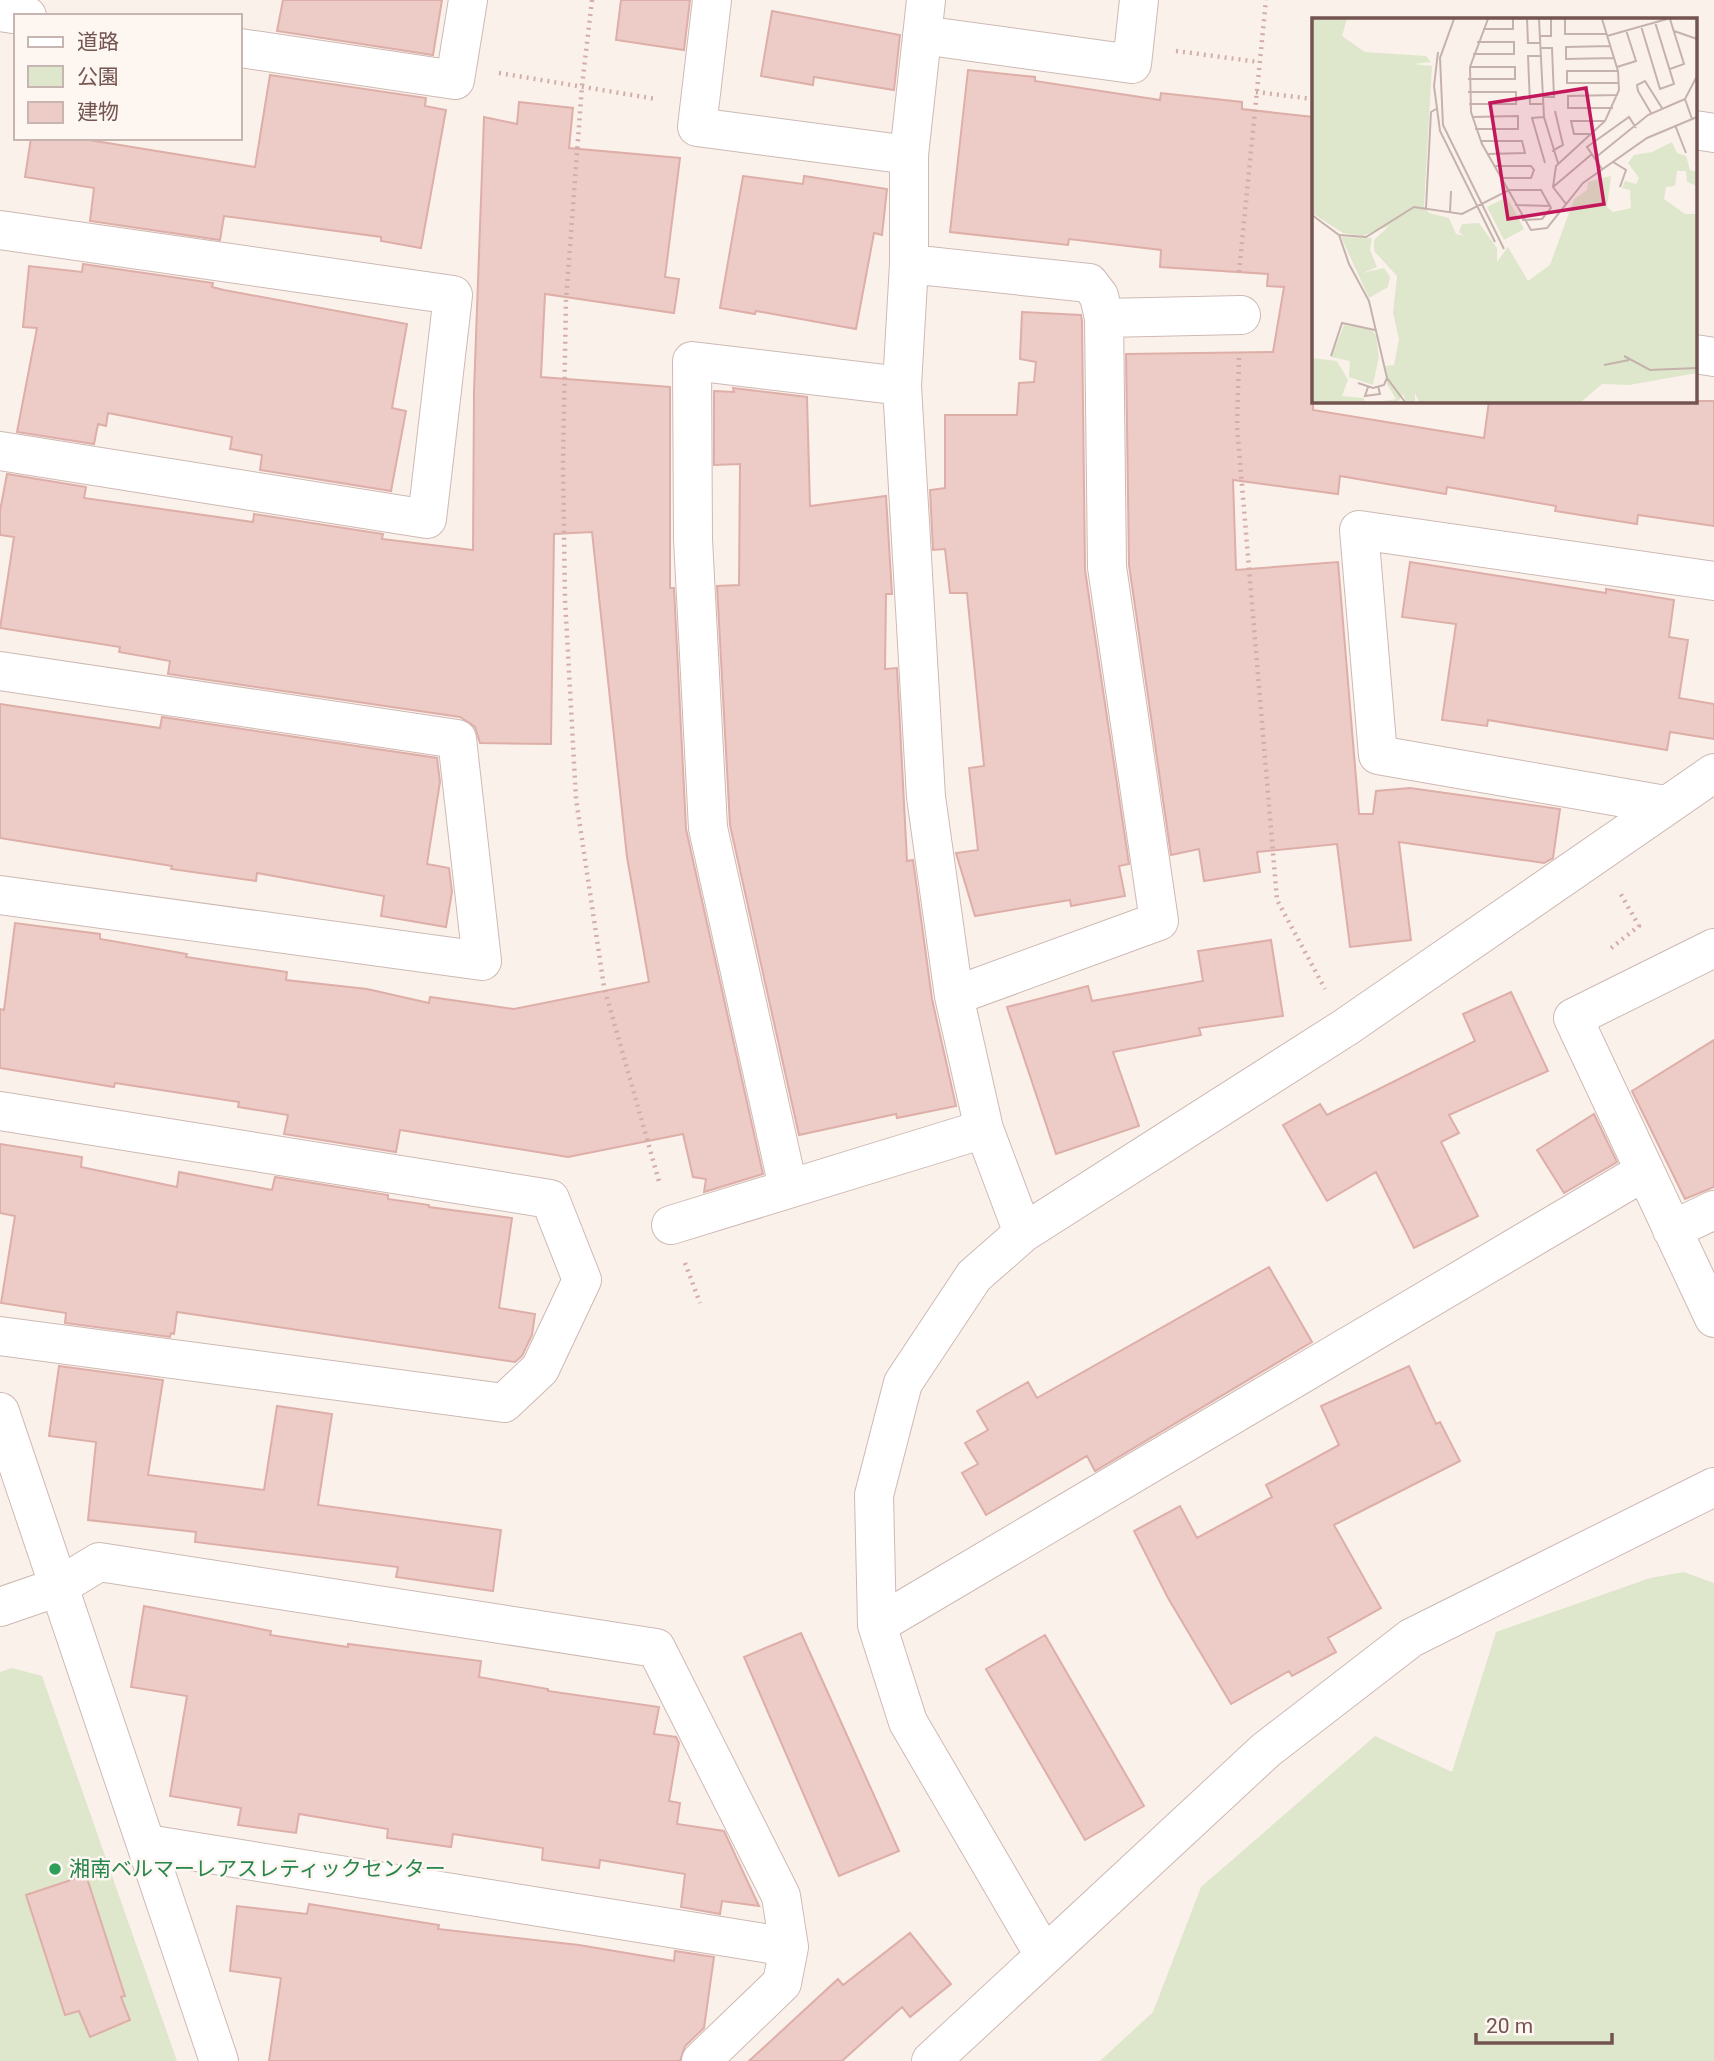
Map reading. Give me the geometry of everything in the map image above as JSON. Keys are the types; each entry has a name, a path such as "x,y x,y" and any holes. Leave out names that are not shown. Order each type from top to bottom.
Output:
{"street":[{"path":"242,48 455,80 468,0"},
{"path":"712,0 697,127 909,155"},
{"path":"1023,1233 984,1129 954,996 926,797 902,386 909,264 909,155 924,18 1132,64 1139,0"},
{"path":"1696,130 1714,133"},
{"path":"0,230 453,295 427,519 0,451"},
{"path":"909,264 1089,283 1098,296 1104,318 1107,567 1160,921 954,996"},
{"path":"1104,318 1241,315"},
{"path":"1696,354 1714,357"},
{"path":"788,1187 708,828 693,539 692,361 902,386"},
{"path":"1665,805 1378,755 1359,530 1714,581"},
{"path":"0,671 457,739 482,961 0,895"},
{"path":"1044,1955 908,1722 877,1625 874,1494 903,1383 974,1276 1023,1233 1346,1027 1714,773"},
{"path":"1714,948 1573,1018 1714,1318"},
{"path":"0,1111 550,1199 582,1280 540,1369 504,1403 0,1336"},
{"path":"671,1225 984,1129"},
{"path":"877,1625 1645,1171"},
{"path":"1672,1230 1714,1210"},
{"path":"0,1412 219,2061"},
{"path":"931,2061 1266,1750 1411,1638 1714,1487"},
{"path":"0,1607 58,1587 99,1562 656,1648 781,1896 789,1947 782,1983 701,2061"},
{"path":"147,1844 789,1947"}],"path":[{"path":"592,0 582,86 566,300 563,466 565,599 576,799 604,987 671,1225 700,1303"},
{"path":"1266,0 1239,277 1241,315 1237,426 1277,900 1327,992"},
{"path":"1134,45 1259,62"},
{"path":"457,66 699,106"},
{"path":"1256,92 1312,99"},
{"path":"1597,852 1639,926 1608,950"}],"green space":[{"path":"1684,1572 1714,1583 1714,2061 1100,2061 1153,2012 1201,1887 1375,1736 1452,1772 1496,1632 1650,1578"},
{"name":"湘南ベルマーレアスレティックセンター","path":"12,1668 42,1676 177,2061 0,2061 0,1672"}],"building":[{"path":"283,0 442,0 433,55 277,31"},
{"path":"621,0 690,0 684,50 616,40"},
{"path":"772,11 900,35 894,90 814,77 813,85 761,76"},
{"path":"968,70 1035,77 1035,81 1160,100 1161,93 1242,102 1242,109 1312,117 1313,410 1484,438 1489,402 1714,401 1714,526 1638,515 1637,524 1555,511 1556,506 1447,487 1446,494 1340,476 1338,494 1233,480 1236,570 1338,562 1359,814 1373,814 1376,791 1410,788 1560,809 1553,858 1544,863 1399,842 1411,940 1350,947 1337,844 1257,852 1260,872 1204,881 1199,849 1171,855 1129,565 1126,354 1273,352 1284,287 1267,286 1268,274 1160,267 1161,250 1069,239 1068,245 950,232"},
{"path":"270,75 426,98 425,106 446,110 421,248 381,241 381,237 224,216 220,240 90,221 94,188 25,177 31,140 89,140 255,167"},
{"path":"519,102 573,108 569,148 680,158 665,277 679,279 674,313 545,294 541,377 670,387 670,588 674,588 686,829 763,1174 704,1192 706,1179 693,1177 683,1134 568,1157 400,1130 396,1152 284,1134 288,1115 238,1107 239,1102 115,1083 114,1087 0,1068 0,1009 4,1010 15,923 100,934 100,939 187,954 186,957 287,972 286,980 367,989 429,1003 430,997 514,1009 649,982 627,857 592,532 554,534 551,744 480,743 475,727 460,717 168,674 170,661 119,652 120,647 0,628 14,537 0,535 0,511 7,474 86,487 84,498 253,522 254,514 383,534 382,539 473,550 474,391 484,117 517,124"},
{"path":"743,176 803,184 804,176 887,189 882,235 874,233 856,329 756,311 755,314 720,308"},
{"path":"83,264 213,283 212,287 224,290 407,324 392,408 406,411 391,491 260,470 262,455 230,449 232,437 108,413 106,426 98,424 94,444 17,432 37,328 23,327 29,266 82,272"},
{"path":"1022,312 1081,315 1085,570 1129,864 1119,866 1125,896 1071,906 1070,900 975,916 956,853 978,850 969,768 984,766 967,593 950,593 945,549 933,550 930,490 945,488 945,415 1017,415 1019,383 1034,382 1036,362 1020,359"},
{"path":"733,388 807,397 810,506 886,496 892,594 886,594 885,669 897,668 907,861 913,860 932,999 956,1106 897,1118 896,1114 799,1135 730,825 717,586 739,585 740,464 714,465 714,391 734,392"},
{"path":"1410,562 1606,593 1606,589 1674,600 1669,637 1688,640 1679,698 1714,704 1714,739 1670,732 1667,750 1488,720 1487,726 1442,720 1456,624 1402,617"},
{"path":"0,704 160,728 162,717 437,758 440,782 427,864 449,868 452,892 446,927 381,916 384,896 257,873 256,881 171,869 172,866 0,838"},
{"path":"1271,940 1283,1016 1199,1028 1201,1035 1113,1052 1139,1126 1056,1154 1007,1007 1088,986 1092,1001 1203,981 1198,951"},
{"path":"1511,992 1548,1071 1449,1115 1459,1133 1441,1142 1478,1216 1414,1248 1376,1172 1327,1201 1283,1125 1320,1104 1327,1115 1475,1041 1463,1014"},
{"path":"1714,1040 1714,1187 1685,1199 1632,1091"},
{"path":"1594,1114 1617,1162 1564,1193 1537,1150"},
{"path":"0,1144 82,1157 81,1167 177,1187 179,1172 272,1190 275,1177 388,1195 388,1199 429,1207 512,1218 499,1308 535,1314 532,1335 522,1356 515,1362 177,1312 174,1334 171,1333 170,1337 65,1323 66,1313 1,1303 15,1216 0,1213"},
{"path":"1269,1267 1312,1342 1095,1471 1087,1456 986,1515 962,1473 978,1464 965,1443 988,1430 977,1411 1028,1382 1037,1398"},
{"path":"59,1366 163,1380 148,1475 264,1490 277,1406 332,1414 318,1505 501,1530 493,1591 396,1577 398,1567 195,1542 196,1532 88,1520 96,1442 49,1436"},
{"path":"1409,1366 1436,1424 1440,1422 1460,1461 1334,1525 1381,1608 1328,1638 1336,1652 1292,1676 1289,1671 1231,1704 1168,1598 1134,1531 1180,1506 1197,1538 1272,1497 1266,1485 1339,1445 1321,1406"},
{"path":"144,1606 271,1631 270,1635 348,1647 348,1644 481,1661 479,1677 548,1691 659,1707 654,1734 676,1737 679,1743 669,1801 680,1803 677,1824 724,1831 759,1906 722,1901 720,1914 681,1907 685,1874 600,1860 599,1868 542,1860 543,1848 453,1834 451,1847 387,1838 388,1829 299,1814 296,1833 238,1825 241,1808 170,1796 187,1696 131,1687"},
{"path":"801,1633 899,1851 839,1876 744,1657"},
{"path":"1045,1635 1144,1806 1085,1840 986,1669"},
{"path":"86,1875 125,1996 121,1997 130,2020 90,2037 79,2011 65,2015 26,1895"},
{"path":"309,1904 439,1925 438,1929 579,1945 674,1961 675,1951 714,1957 704,2028 685,2046 680,2061 269,2061 281,1978 230,1971 237,1906 307,1914"},
{"path":"910,1933 951,1984 910,2017 902,2007 842,2061 749,2061 838,1979 843,1985"}],"place":[{"name":"湘南ベルマーレアスレティックセンター","path":"55,1869"}]}
